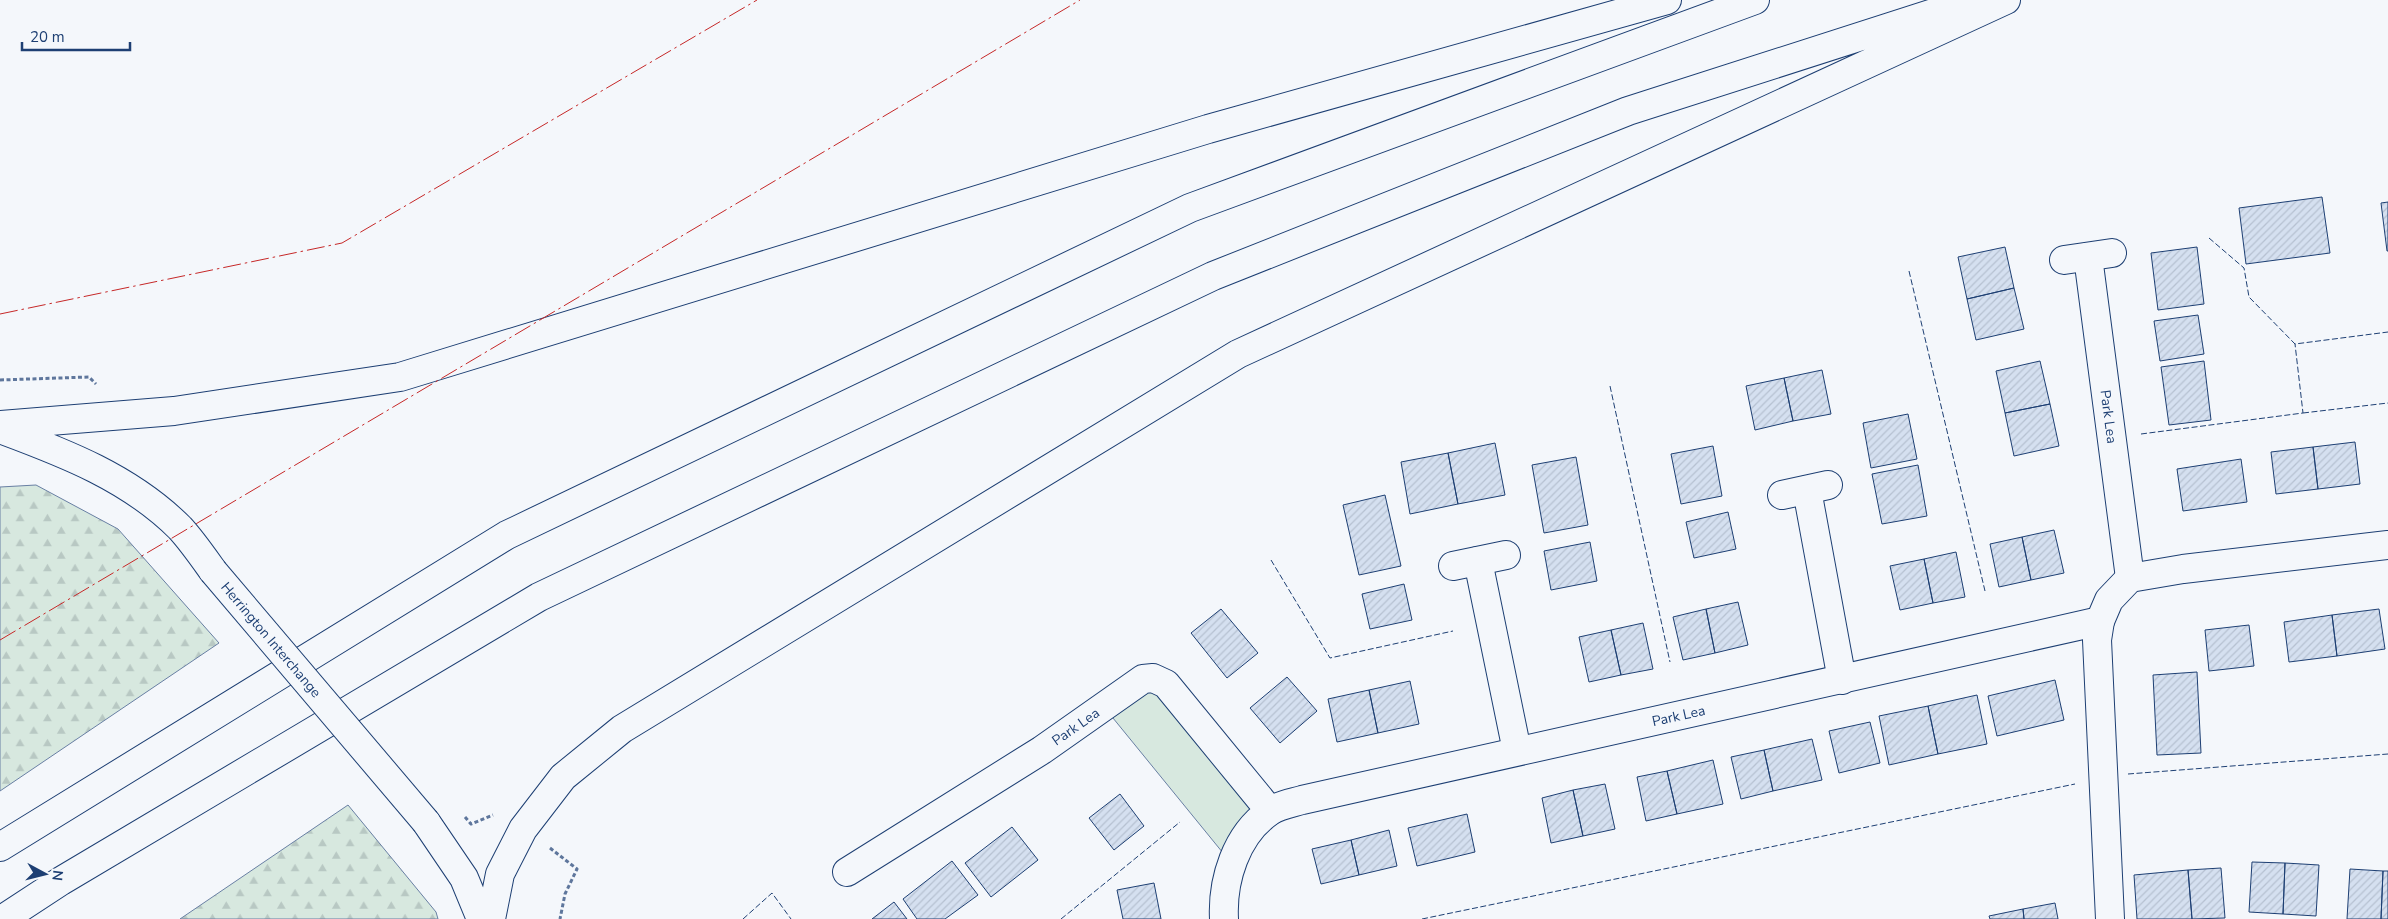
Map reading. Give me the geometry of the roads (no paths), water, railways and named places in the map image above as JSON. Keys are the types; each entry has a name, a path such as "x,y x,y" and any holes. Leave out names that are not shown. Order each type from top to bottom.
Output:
{"main road":[{"path":"0,427 174,411 400,377 1208,129 1667,0"},
{"path":"0,847 516,531 1190,208 1755,0"},
{"path":"3,919 61,881 539,597 1213,276 1628,112 1974,0"},
{"path":"491,919 500,874 524,829 563,777 622,729 1230,359 2006,0"},
{"name":"Park Lea","path":"2088,257 2130,578"},
{"name":"Herrington Interchange","path":"0,427 65,453 106,473 154,505 181,529 426,822 464,878 481,919"},
{"path":"1806,490 1842,680"},
{"path":"2110,919 2097,640 2100,621 2109,600 2130,578 2183,569 2388,546"},
{"path":"1506,555 1465,563 1517,751"},
{"name":"Park Lea","path":"1224,919 1223,899 1232,864 1247,833 1270,811 1302,800 2100,621"},
{"name":"Park Lea","path":"847,872 1042,750 1143,679 1153,678 1166,684 1270,811"}]}
